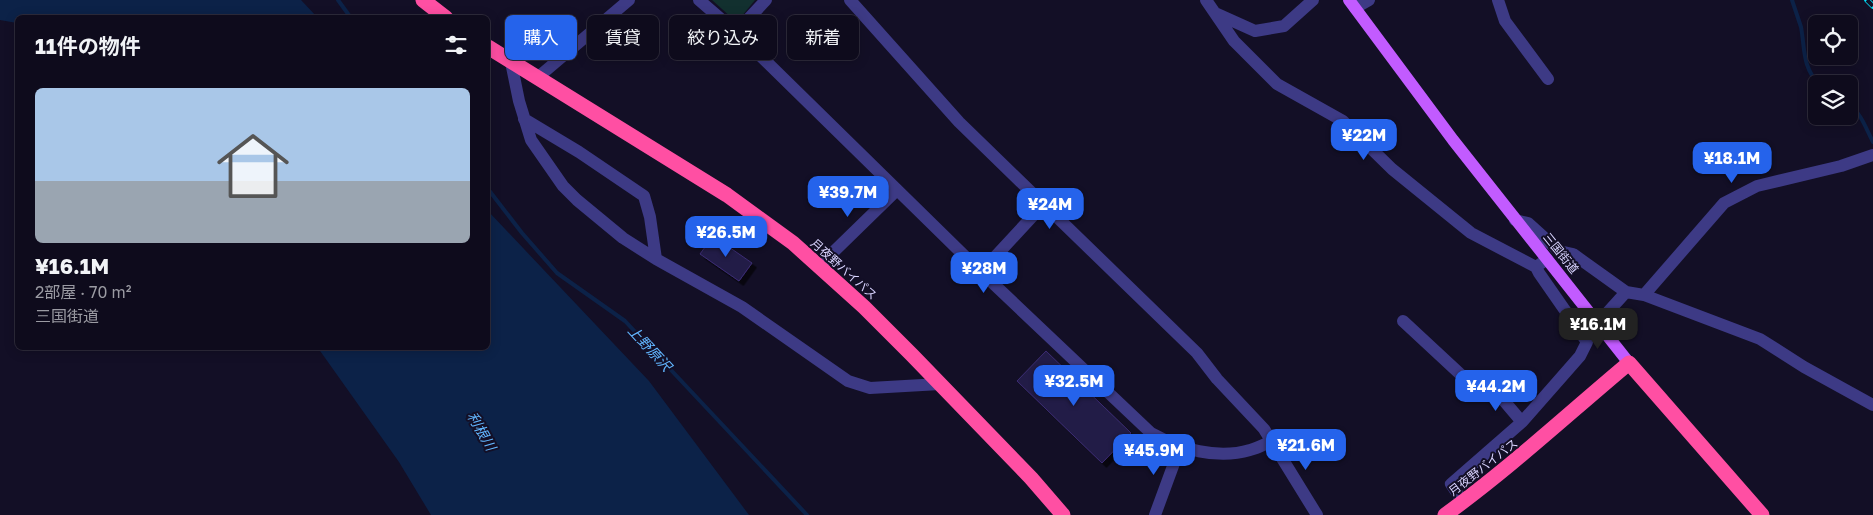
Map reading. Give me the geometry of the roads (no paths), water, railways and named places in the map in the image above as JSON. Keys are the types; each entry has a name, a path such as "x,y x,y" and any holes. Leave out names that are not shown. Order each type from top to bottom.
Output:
{"highway":[{"path":"423,0 442,15"},
{"name":"月夜野バイパス","path":"490,48 727,195 793,243 864,307 1031,478 1063,515"},
{"name":"月夜野バイパス","path":"1445,515 1507,468 1629,362"},
{"name":"三国街道","path":"1629,362 1762,515"}],"main road":[{"name":"三国街道","path":"1352,4 1516,220 1541,263 1598,322 1629,362"}],"street":[{"path":"537,78 629,0"},
{"path":"699,0 716,15"},
{"path":"752,15 766,0"},
{"path":"850,0 959,122 1197,353 1216,379 1264,429 1317,515"},
{"path":"1206,0 1234,40 1278,84 1343,121 1392,169 1471,232 1541,263 1538,274 1586,342 1580,356 1522,422 1451,484 1463,502"},
{"path":"1213,12 1255,31 1284,26 1313,0"},
{"path":"1352,4 1369,0"},
{"path":"1498,0 1505,21 1548,79"},
{"path":"765,60 981,272 1152,433 1180,447 1218,453 1250,450 1272,441"},
{"path":"511,62 524,120 531,140 563,186 607,226 656,258 742,307 848,382 870,388 940,384"},
{"path":"524,120 579,152 644,196 650,217 656,258"},
{"path":"1644,296 1724,203 1757,186 1841,166 1873,155"},
{"path":"819,266 897,190"},
{"path":"981,272 1043,205"},
{"path":"1516,220 1528,223 1559,251 1572,254 1626,292 1644,296 1760,339 1804,367 1873,405"},
{"path":"1598,322 1626,292"},
{"path":"1403,321 1473,386 1494,389 1522,422"},
{"path":"1155,515 1180,447"}],"water":[{"path":"0,0 301,0 315,15 15,15 15,23 0,20"},
{"name":"利根川","path":"490,213 649,381 749,515 431,515 399,462 319,350 490,350"}],"waterway":[{"name":"上野原沢","path":"338,0 349,15"},
{"path":"1792,0 1801,27 1807,64 1812,75"},
{"path":"1858,115 1873,142"},
{"name":"上野原沢","path":"490,192 522,233 557,273 625,321 807,515"}],"railway":[{"path":"1867,0 1873,6"}]}
